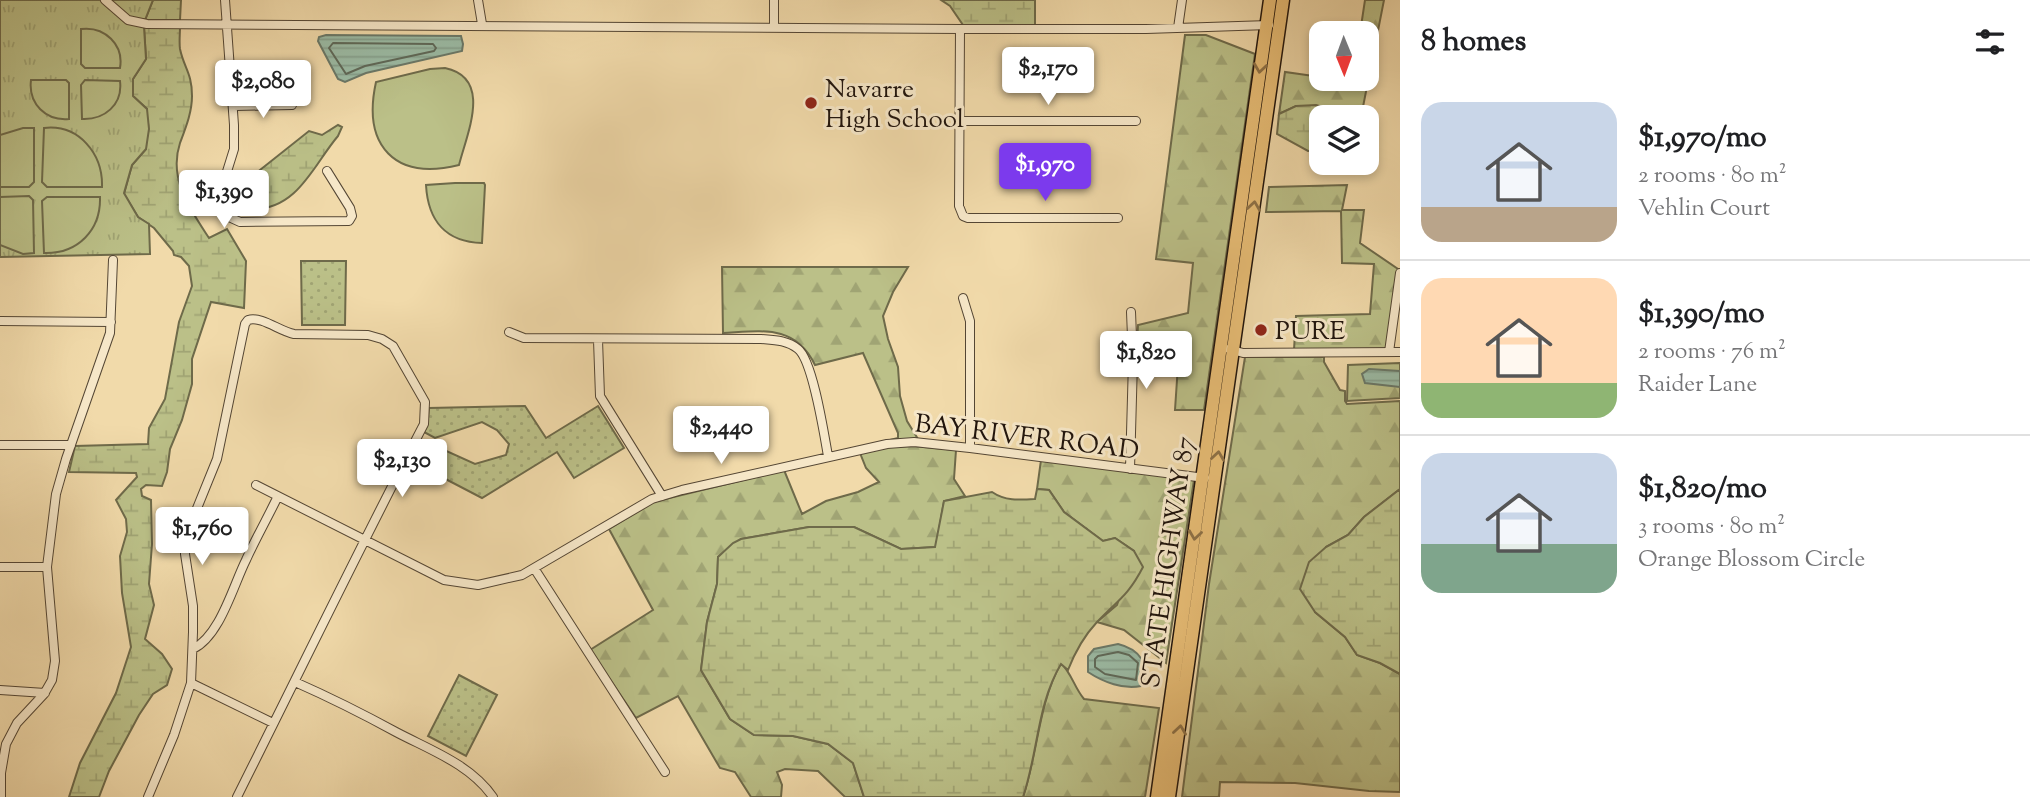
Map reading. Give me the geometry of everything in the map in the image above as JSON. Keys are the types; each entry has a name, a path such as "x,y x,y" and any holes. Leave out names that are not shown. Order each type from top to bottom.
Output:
{"highway":[{"name":"STATE HIGHWAY 87","path":"1157,797 1209,480 1238,228 1273,25 1270,0"},
{"path":"1169,797 1209,480 1233,351 1273,25 1283,0"}],"street":[{"path":"105,0 120,14 138,23 960,29 1273,25"},
{"path":"225,0 234,149 220,194 221,205 229,217 247,222 349,221 352,216 350,208 327,171"},
{"path":"478,0 482,24"},
{"path":"774,0 775,26"},
{"path":"1178,28 1182,0"},
{"path":"960,29 959,206 962,214 968,218 1118,218"},
{"path":"233,106 292,106"},
{"path":"960,121 1136,121"},
{"path":"1238,228 1238,264 1227,341 1230,350 1256,353 1400,352"},
{"path":"1,797 1,773 6,744 17,723 45,693 52,680 55,661 47,567 56,494 107,344 111,322 113,260"},
{"path":"1389,352 1400,273"},
{"path":"963,298 970,321 970,447"},
{"path":"1130,469 1133,361 1131,312"},
{"path":"148,797 174,735 191,683 193,606 185,554 187,533 217,459 245,324 252,318 294,334 362,334 382,339 393,346 425,402 424,424 237,797"},
{"path":"0,321 111,322"},
{"path":"509,332 524,338 761,339 792,344 803,353 808,363 828,456"},
{"path":"598,340 600,396 662,496"},
{"name":"BAY RIVER ROAD","path":"256,485 444,580 469,585 507,580 534,568 652,499 828,456 901,442 970,447 1209,480"},
{"path":"0,445 71,445"},
{"path":"193,649 205,642 219,619 278,496"},
{"path":"0,567 47,567"},
{"path":"534,568 666,772"},
{"path":"295,681 444,756 475,776 494,797"},
{"path":"191,683 274,723"},
{"path":"0,690 45,693"}],"green space":[{"path":"0,0 100,0 128,23 144,27 146,59 133,79 133,96 147,109 149,129 146,149 132,165 124,193 138,217 149,224 150,254 0,257"},
{"path":"109,0 153,0 145,20 129,17"},
{"path":"153,0 181,0 180,20 145,20"},
{"path":"941,0 1035,0 1035,25 963,25 950,6"},
{"path":"1365,0 1384,0 1379,25 1379,21 1362,21"},
{"path":"144,27 180,27 180,49 191,82 192,96 190,114 177,156 179,181 188,205 209,238 227,229 246,261 244,308 211,302 192,359 192,384 170,449 162,486 146,485 141,489 142,496 151,500 149,584 154,605 145,639 162,654 172,669 167,685 153,694 139,715 109,771 99,797 69,797 80,763 116,693 131,647 122,593 120,556 127,532 126,519 116,500 137,477 136,473 69,472 75,446 148,444 149,428 165,399 179,322 192,286 189,266 181,257 174,255 154,228 138,217 124,194 132,165 146,149 147,109 133,96 133,79 146,59"},
{"path":"81,29 98,31 111,39 119,52 120,68 85,68 81,64"},
{"path":"1185,35 1206,35 1255,54 1204,410 1175,410 1178,365 1136,361 1138,325 1188,313 1193,263 1156,259"},
{"path":"445,68 460,74 469,83 473,95 471,123 459,165 436,169 417,168 401,163 388,154 379,141 374,124 373,105 376,82"},
{"path":"1285,72 1309,75 1309,91 1366,91 1363,105 1296,106 1279,114"},
{"path":"31,80 66,80 69,83 69,119 53,117 40,109 32,96"},
{"path":"85,80 120,81 115,104 104,114 90,119 82,119 81,85"},
{"path":"1309,105 1309,151 1277,134 1279,114 1296,106"},
{"path":"338,125 342,127 338,136 294,193 269,207 248,209 239,206 238,196 250,178 309,131 322,135"},
{"path":"23,128 34,128 34,182 29,187 0,187 0,135"},
{"path":"44,128 68,131 86,144 98,163 102,187 47,187 42,182"},
{"path":"426,185 485,185 482,243 458,239 449,234 435,219"},
{"path":"1347,185 1342,210 1364,210 1360,243 1398,269 1386,349 1294,350 1296,316 1370,314 1374,264 1342,263 1341,211 1266,212 1269,187"},
{"path":"29,196 33,200 34,253 23,254 0,245 0,197"},
{"path":"47,197 100,197 96,220 85,238 67,249 44,253 42,201"},
{"path":"301,261 346,261 345,325 302,325"},
{"path":"722,267 908,267 883,316 898,367 900,396 907,421 918,439 890,440 898,438 898,433 863,353 815,365 798,342 787,336 764,331 723,333"},
{"path":"1245,357 1324,357 1324,362 1340,390 1345,391 1347,404 1400,401 1400,489 1364,517 1348,535 1326,547 1315,612 1345,637 1357,655 1400,674 1400,792 1295,783 1220,782 1219,797 1182,797 1209,584"},
{"path":"1400,363 1400,398 1347,401 1348,365"},
{"path":"525,406 546,438 598,406 624,448 574,478 557,452 482,498 409,460 420,439 475,464 506,455 509,444 497,430 482,422 435,438 424,432 429,408"},
{"path":"913,446 956,450 954,479 965,496 944,501 936,547 901,549 854,527 809,527 741,539 718,557 717,584 707,622 701,670 730,719 754,735 793,736 828,744 853,763 864,797 845,797 818,771 785,769 777,772 782,785 781,797 751,797 735,772 720,768 678,696 636,718 590,650 653,610 609,529 653,502 784,470 802,514 826,501 858,492 879,482 866,468 860,453 887,447"},
{"path":"1041,460 1194,480 1166,663 1124,630 1097,622 1117,605 1134,551 1115,538 1103,541 1064,512 1049,490 1037,489"},
{"path":"1037,489 1049,490 1064,512 1103,541 1115,538 1134,551 1143,567 1127,591 1088,633 1068,670 1061,664 1053,679 1042,712 1023,797 864,797 853,763 828,744 793,736 754,735 730,719 701,670 707,622 717,584 718,557 733,543 741,539 809,527 854,527 901,549 935,547 944,501 992,492 1018,500 1035,499"},
{"path":"1400,489 1400,674 1357,655 1345,637 1315,612 1300,589 1309,562 1326,547 1348,535 1364,517"},
{"path":"1061,663 1084,699 1159,708 1145,797 1023,797 1047,695"},
{"path":"459,675 497,695 466,756 428,736"}],"water":[{"path":"461,36 463,44 462,51 366,73 345,82 338,79 318,41 319,37"},
{"path":"1369,369 1400,371 1400,387 1365,383 1362,374"},
{"path":"1118,644 1132,650 1142,659 1145,671 1141,686 1114,684 1088,672 1088,656 1094,649"}],"place":[{"name":"Navarre High School","path":"811,103"},
{"name":"PURE","path":"1261,330"}]}
